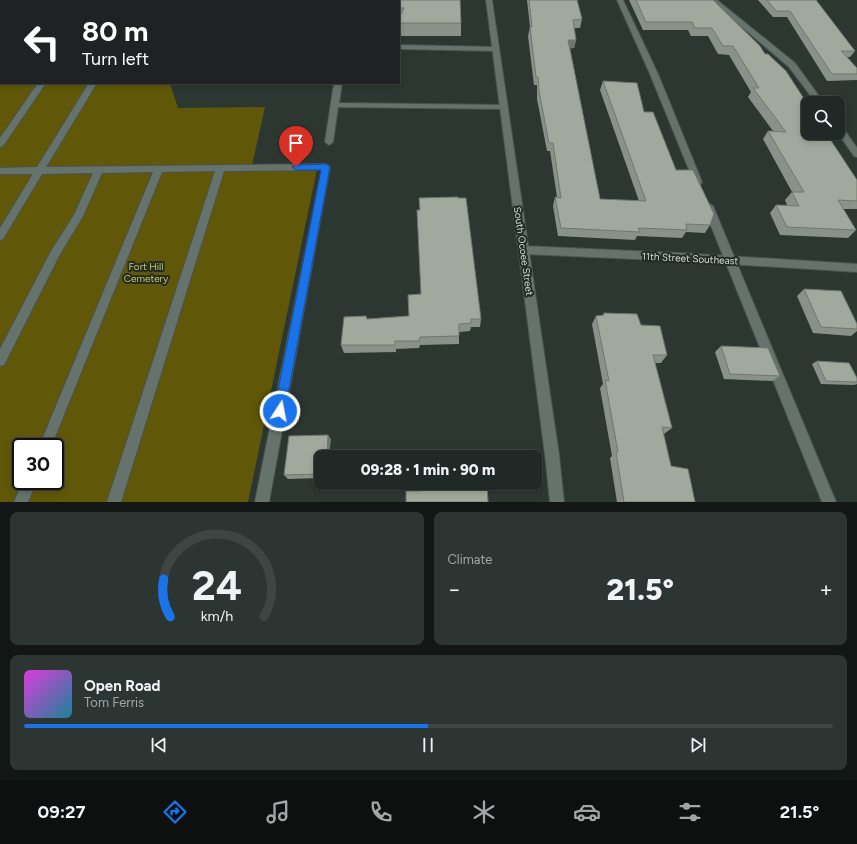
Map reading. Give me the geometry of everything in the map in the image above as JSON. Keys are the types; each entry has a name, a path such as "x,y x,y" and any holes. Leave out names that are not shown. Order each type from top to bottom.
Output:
{"street":[{"name":"South Ocoee Street","path":"489,0 551,447 557,502"},
{"path":"620,0 654,74 829,502"},
{"path":"713,0 792,65 815,96"},
{"path":"400,47 496,49"},
{"path":"0,144 41,84"},
{"path":"0,236 92,84"},
{"path":"329,142 338,84"},
{"path":"334,105 504,107"},
{"path":"845,137 857,154"},
{"path":"0,171 326,167 262,502"},
{"path":"114,502 220,169"},
{"path":"0,361 55,254 78,216 99,170"},
{"path":"49,438 158,170"},
{"name":"11th Street Southeast","path":"524,250 857,268"},
{"path":"21,502 26,490"}],"green space":[{"name":"Fort Hill Cemetery","path":"0,84 170,84 178,108 265,107 251,170 317,169 248,502 0,502"}],"building":[{"path":"400,0 460,0 461,23 400,23 400,16 404,8 400,8"},
{"path":"529,0 577,0 582,19 573,20 576,40 568,40 600,199 646,201 603,81 637,83 644,112 653,112 676,170 693,170 714,214 710,225 686,224 687,230 638,228 640,232 561,228 555,197 561,198 553,143 549,143 539,91 538,77 536,77 530,27 532,27"},
{"path":"636,0 713,0 760,46 765,54 768,54 786,71 802,96 801,140 831,140 857,180 857,201 838,200 856,230 787,227 776,205 799,206 792,192 804,192 768,131 786,132 753,88 759,88 733,46 723,46 712,28 695,28 692,22 646,22"},
{"path":"767,0 816,0 855,51 841,51 857,68 857,74 832,74 790,11 776,11"},
{"path":"419,198 466,198 481,319 471,319 471,323 459,324 459,336 420,337 419,341 395,341 395,345 341,345 344,317 366,316 367,319 409,316 408,295 421,294 417,210 420,210"},
{"path":"804,289 841,291 857,324 857,329 821,327"},
{"path":"604,313 637,314 641,325 660,326 667,355 653,355 672,428 662,427 671,466 688,469 695,502 624,502 616,452 618,452 605,380 609,381 596,316 604,315"},
{"path":"721,346 768,348 780,376 730,374"},
{"path":"817,361 849,363 857,378 857,382 826,381"},
{"path":"328,435 327,450 314,450 314,474 284,475 289,436"},
{"path":"487,490 488,502 406,502 406,491"}],"route":[{"path":"280,411 326,167 296,167"}]}
